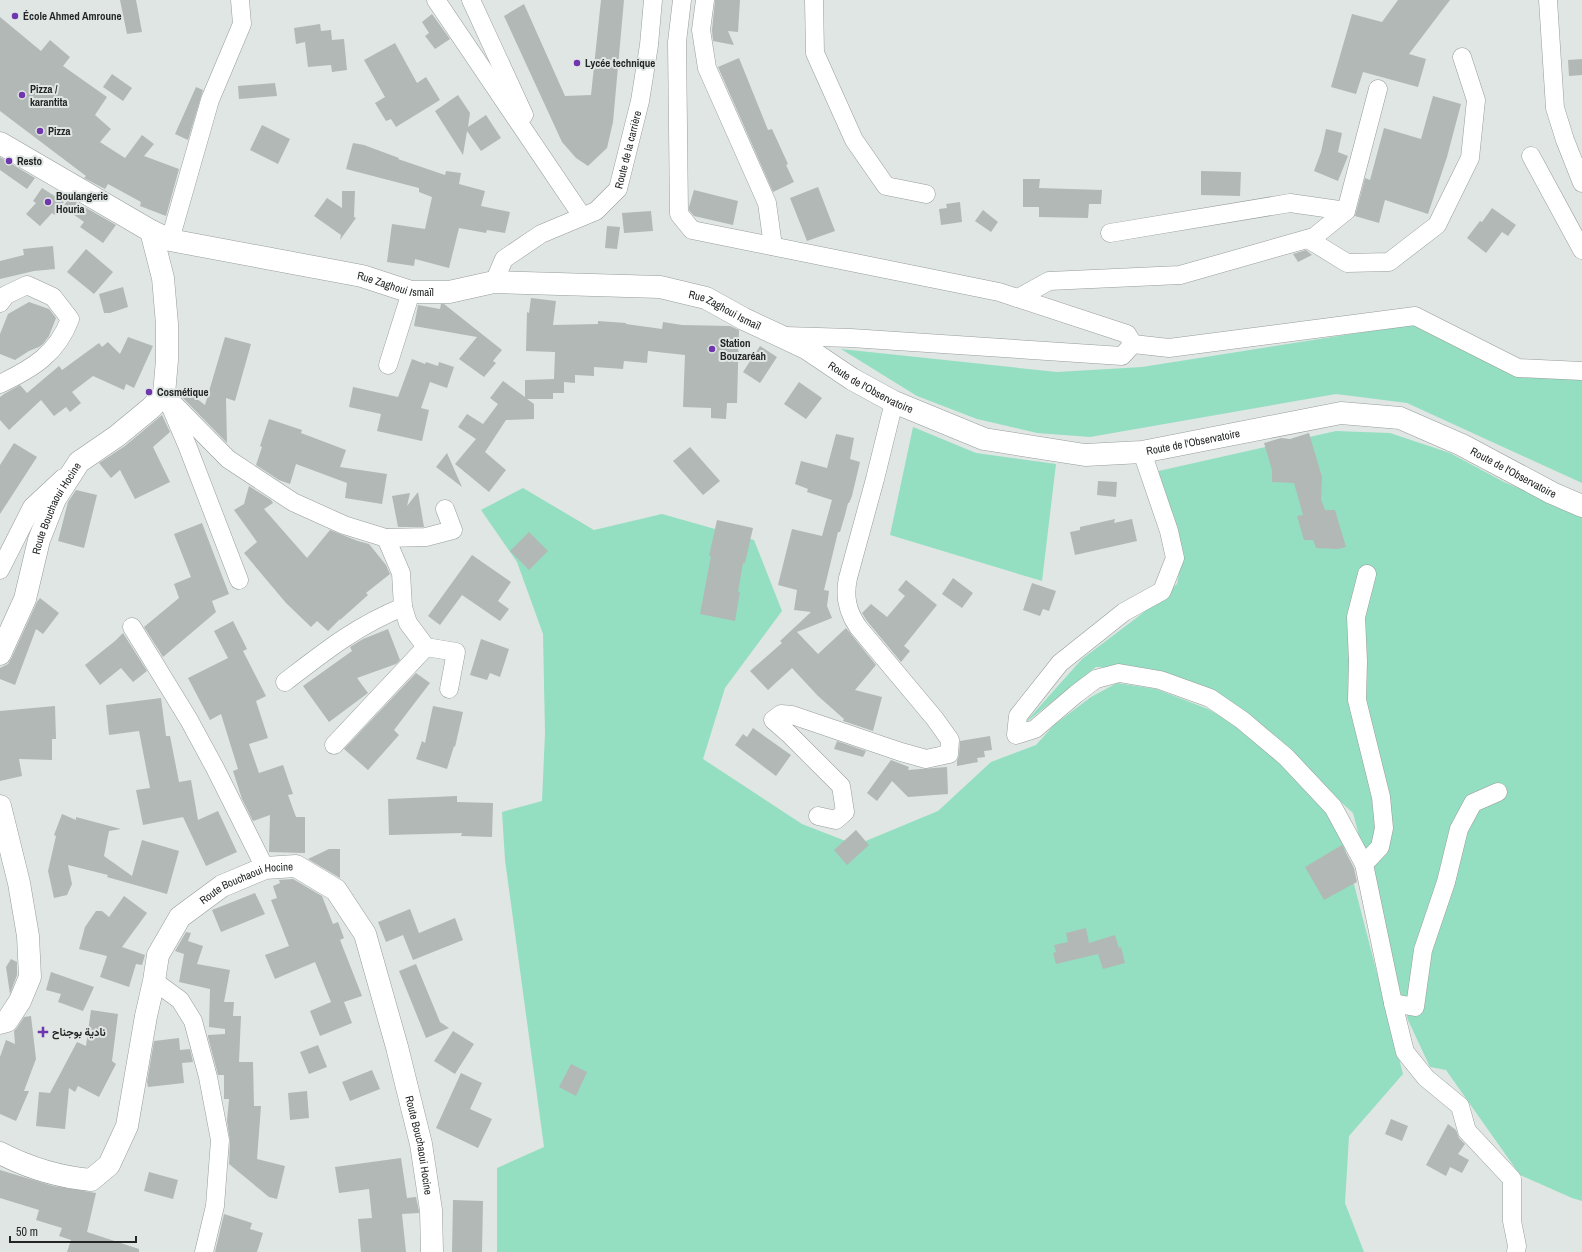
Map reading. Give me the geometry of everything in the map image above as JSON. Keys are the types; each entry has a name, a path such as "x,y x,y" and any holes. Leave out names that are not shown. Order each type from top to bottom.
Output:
{"street":[{"path":"239,580 187,445 164,394 167,360 167,324 160,235 210,100 242,24 240,0"},
{"path":"436,0 582,216"},
{"path":"471,0 549,168"},
{"name":"Route de la carrière","path":"494,282 504,259 541,234 596,211 618,189 640,101 649,45 653,0"},
{"path":"682,0 677,42 679,214 692,230 999,292 1127,334 1133,344"},
{"path":"705,0 701,30 707,68 767,203 773,246"},
{"path":"814,0 815,53 854,140 886,186 926,194"},
{"path":"1548,0 1556,108 1564,140 1582,183"},
{"path":"482,69 486,33"},
{"path":"1308,239 1347,263 1389,262 1437,225 1470,158 1476,100 1462,57"},
{"path":"1018,298 1049,282 1180,276 1314,237 1346,211 1378,89"},
{"name":"Rue Zaghoui Ismaïl","path":"0,143 160,235 362,276 411,292 449,292 494,282 660,287 706,298 806,348"},
{"path":"1531,156 1582,250"},
{"path":"1110,233 1290,203 1346,211"},
{"path":"0,303 6,295 27,285 53,297 70,319 66,331 57,344 44,357 29,370 0,384"},
{"path":"388,365 411,292"},
{"path":"1133,344 1169,348 1415,316 1518,368 1582,371"},
{"path":"781,336 851,338 1122,356 1133,344"},
{"name":"Route de l'Observatoire","path":"806,348 852,380 894,402 984,438 1085,455 1142,452 1341,413 1400,418 1462,445 1552,493 1582,506"},
{"path":"164,394 228,459 293,502 344,525 386,538 426,537 453,530 445,509"},
{"name":"Route Bouchaoui Hocine","path":"0,654 26,599 39,540 55,499 79,462 117,436 151,408 164,394"},
{"path":"818,816 836,820 845,812 841,786 773,720 782,714 792,715 926,759 949,754 950,740 935,719 858,627 849,612 847,603 846,595 848,578 894,402"},
{"path":"1142,452 1169,532 1175,558 1162,591 1124,612 1060,663 1018,716 1016,735 1035,729 1096,679 1119,673 1160,680 1210,698 1242,720 1286,757 1333,807 1364,864 1393,1003 1405,1052 1426,1078 1460,1106 1467,1131 1512,1179 1512,1220 1517,1246 1516,1252"},
{"path":"0,570 32,507 79,462"},
{"path":"386,538 401,573 403,607 408,623 426,647 456,652 449,689"},
{"path":"1364,864 1380,847 1384,828 1381,797 1357,700 1358,661 1356,617 1367,574"},
{"path":"285,682 346,636 380,616 403,607"},
{"path":"132,627 200,741 265,868"},
{"path":"334,745 426,647"},
{"path":"1393,1003 1415,1008 1423,950 1446,882 1460,829 1474,803 1498,792"},
{"path":"0,806 19,883 28,936 30,977 17,1006 7,1021 0,1023"},
{"name":"Route Bouchaoui Hocine","path":"0,1153 24,1165 68,1178 91,1180 109,1165 127,1126 158,955 180,917 222,886 265,868 296,866 336,890 365,934 397,1047 422,1144 431,1210 432,1252"},
{"path":"154,981 180,1000 193,1021 208,1077 220,1140 215,1206 204,1252"}],"green space":[{"path":"1421,323 1553,376 1582,377 1582,483 1407,403 1336,394 1090,437 1037,433 977,419 917,396 841,349 1057,372 1142,367"},
{"path":"913,427 976,453 1056,464 1042,581 890,535"},
{"path":"1336,431 1390,433 1450,453 1504,482 1582,516 1582,1201 1520,1175 1446,1070 1430,1067 1408,1020 1353,813 1256,725 1150,669 1096,667 1024,724 1082,659 1139,616 1177,584 1183,552 1154,472"},
{"path":"523,488 594,530 662,514 754,540 782,611 725,688 703,759 802,824 856,845 938,811 991,762 1036,745 1054,725 1091,697 1117,683 1156,689 1208,709 1241,728 1295,773 1340,830 1403,1074 1349,1136 1345,1203 1364,1252 497,1252 497,1168 544,1147 505,860 502,812 542,801 545,733 543,634 517,562 481,510"}],"building":[{"path":"120,0 136,0 142,32 127,34"},
{"path":"601,0 624,0 613,122 607,148 588,166 576,158 562,142 504,16 524,4 565,96 591,95"},
{"path":"715,0 740,0 738,32 728,31 734,45 713,41 712,30"},
{"path":"1398,0 1450,0 1409,54 1426,59 1418,87 1363,72 1356,94 1331,87 1352,14 1382,22"},
{"path":"432,14 450,39 435,49 425,36 429,33 422,22"},
{"path":"0,17 41,51 50,40 70,57 63,66 107,97 95,115 111,129 100,142 125,158 142,135 154,144 144,156 179,169 166,216 140,206 141,202 108,184 105,189 84,178 86,176 0,111"},
{"path":"320,24 321,31 331,30 332,40 344,39 347,70 332,72 331,65 308,67 305,42 296,44 294,28"},
{"path":"395,43 417,83 426,77 440,100 396,127 391,119 386,121 375,103 385,97 364,60"},
{"path":"739,58 768,130 772,129 788,164 786,165 794,182 773,192 718,67"},
{"path":"1582,59 1582,75 1569,76 1568,60"},
{"path":"112,74 132,88 123,101 103,87"},
{"path":"275,83 277,96 239,99 238,86"},
{"path":"196,87 203,90 188,140 175,134"},
{"path":"458,95 470,113 468,127 486,115 501,138 481,151 467,131 463,155 435,111"},
{"path":"1433,96 1461,104 1447,157 1428,214 1385,200 1379,223 1355,216 1365,178 1370,180 1384,128 1421,139"},
{"path":"262,125 290,139 278,164 250,150"},
{"path":"1326,129 1342,133 1338,152 1348,156 1338,181 1314,171 1321,152"},
{"path":"353,143 364,145 399,158 398,159 445,175 446,171 461,173 459,184 485,191 481,206 510,212 505,233 487,230 486,233 459,228 449,268 415,259 414,266 387,262 392,224 425,229 432,197 419,192 419,188 346,169"},
{"name":"Resto","path":"0,157 35,178 27,189 0,170"},
{"path":"1201,171 1241,172 1240,196 1201,195"},
{"path":"1023,179 1040,179 1039,188 1102,190 1101,204 1089,204 1088,218 1039,217 1039,207 1023,207"},
{"path":"818,187 835,231 807,241 790,198"},
{"path":"42,188 64,202 55,215 52,213 40,226 26,214 36,203 33,201"},
{"path":"694,190 738,201 733,225 694,216 689,210 689,207"},
{"path":"342,191 355,191 354,217 356,218 340,240 341,235 314,216 327,198 342,208"},
{"path":"69,198 116,225 103,243 80,227 84,222 63,207"},
{"path":"960,202 962,222 941,225 939,209 947,208 946,204"},
{"path":"1492,208 1516,225 1508,236 1502,232 1486,253 1467,238 1480,221 1482,222"},
{"path":"983,210 998,222 991,232 975,221"},
{"path":"651,211 653,231 624,233 622,213"},
{"path":"607,226 620,227 617,249 605,248"},
{"path":"53,246 55,269 34,271 0,279 0,261 24,255 23,249"},
{"path":"86,249 113,272 94,294 67,272"},
{"path":"1306,250 1312,255 1298,262 1293,254"},
{"path":"123,287 128,307 110,313 104,313 99,294"},
{"path":"531,298 556,301 553,325 598,324 598,321 626,323 662,329 663,322 682,325 730,326 739,330 737,403 727,403 726,419 711,418 711,408 683,407 685,355 648,351 647,363 624,361 623,369 594,367 594,376 575,375 575,383 564,382 564,393 553,393 553,399 527,399 534,404 534,419 506,420 485,452 506,470 489,492 455,464 476,439 458,427 467,414 483,424 498,404 490,398 503,381 525,397 525,380 554,379 555,352 526,351 527,312 529,313"},
{"path":"29,302 49,309 56,318 49,336 43,344 15,360 0,354 0,334 8,314"},
{"path":"441,304 444,304 502,350 493,361 496,363 484,377 459,359 477,337 414,326 418,305 440,309"},
{"path":"128,337 153,346 134,388 126,384 124,390 93,376 72,392 81,403 70,412 66,407 54,416 41,400 9,430 0,420 0,397 4,394 20,385 27,393 59,366 62,370 99,343 102,347 108,342 120,354"},
{"path":"225,337 251,344 235,401 226,398 227,443 180,395 184,389 205,405"},
{"path":"760,346 777,357 760,383 743,372"},
{"path":"412,359 425,364 426,362 438,366 439,362 454,367 447,388 430,382 421,408 429,410 422,441 377,431 381,414 349,407 353,387 398,397"},
{"path":"799,382 822,398 806,419 784,404"},
{"path":"162,415 170,432 153,447 170,482 135,499 120,470 111,478 99,463 125,446"},
{"path":"269,419 302,430 301,433 346,450 340,467 387,474 382,504 345,498 347,483 296,464 290,484 279,480 256,465 262,447 260,446"},
{"path":"1309,433 1322,477 1321,499 1325,510 1335,510 1346,547 1338,549 1316,548 1313,540 1304,540 1297,516 1303,515 1294,483 1272,482 1272,470 1264,443 1281,438 1290,439"},
{"path":"836,434 854,438 850,459 860,462 852,496 848,503 840,532 838,532 824,590 829,591 827,606 832,618 797,632 818,654 846,628 876,665 855,690 882,697 873,731 843,721 844,719 818,696 792,668 768,690 750,671 782,643 780,641 811,612 794,610 797,590 778,585 792,529 822,536 832,500 807,492 808,489 795,484 801,461 827,468"},
{"path":"14,443 37,457 0,514 0,465"},
{"path":"690,447 720,481 703,495 673,461"},
{"path":"447,453 462,487 436,467"},
{"path":"1098,481 1117,482 1116,497 1097,495"},
{"path":"249,486 271,500 273,503 264,509 307,558 330,530 369,544 386,565 390,574 366,593 368,595 328,631 317,621 311,627 286,603 244,553 257,542 234,510 244,504"},
{"path":"76,490 97,495 84,548 58,541 68,502"},
{"path":"418,492 424,527 398,527 392,496 410,493 407,506"},
{"path":"1115,519 1114,523 1132,519 1137,541 1075,555 1070,532 1080,530 1080,527"},
{"path":"717,520 753,528 745,563 743,563 735,621 700,614 711,556 709,556"},
{"path":"202,523 229,594 212,601 216,612 163,657 144,627 179,598 174,584 191,577 174,534"},
{"path":"529,532 548,551 529,570 510,551"},
{"path":"472,555 511,582 498,601 509,609 500,621 462,595 440,625 428,616"},
{"path":"953,578 973,593 962,608 942,594"},
{"path":"906,580 937,605 904,646 910,651 901,662 862,613 871,604 887,617 905,596 898,590"},
{"path":"1032,583 1056,591 1049,611 1043,609 1040,616 1023,610"},
{"path":"40,598 59,613 43,634 36,629 15,685 0,679 0,668 8,664 11,659"},
{"path":"233,621 247,649 243,651 266,696 256,701 268,738 249,744 259,773 283,765 293,794 288,795 296,817 305,817 305,853 269,852 270,815 253,821 242,799 233,771 238,769 221,714 210,720 188,678 228,658 214,631"},
{"path":"388,629 400,660 396,664 357,678 368,693 329,722 303,686 352,651 350,647 363,639"},
{"path":"123,633 147,671 133,682 121,668 100,685 85,665"},
{"path":"481,639 509,649 500,677 490,673 487,680 470,675"},
{"path":"416,673 430,683 394,730 399,735 368,770 344,749"},
{"path":"161,698 166,736 170,736 179,782 191,780 198,820 218,811 237,852 206,866 183,817 143,825 136,790 150,788 139,731 109,735 106,705"},
{"path":"55,706 56,739 52,739 52,760 19,759 22,776 0,781 0,711"},
{"path":"433,706 463,712 455,747 454,746 447,769 416,759 422,741 425,743"},
{"path":"753,728 791,755 776,776 735,745 743,734 747,737"},
{"path":"990,736 992,750 984,751 985,757 977,758 978,762 957,766 960,741"},
{"path":"837,741 866,751 863,757 834,749"},
{"path":"891,760 909,767 908,770 947,767 948,794 908,797 892,781 877,801 867,793"},
{"path":"457,796 457,802 493,803 492,837 461,836 462,833 389,835 388,799"},
{"path":"62,814 76,820 76,817 121,829 109,831 104,856 132,876 142,840 179,851 167,894 107,877 108,875 68,865 72,884 67,895 54,898 48,871 56,836 54,835"},
{"path":"856,830 869,845 847,865 834,850"},
{"path":"1342,845 1354,868 1357,882 1324,900 1305,867"},
{"path":"329,849 340,849 340,878 308,859"},
{"path":"293,879 322,896 333,924 338,922 344,938 340,940 362,996 344,1002 352,1023 320,1036 310,1011 331,1002 315,962 275,979 265,955 289,946 271,900 277,898 273,886 280,883 279,880"},
{"path":"255,893 265,914 221,932 212,910"},
{"path":"124,896 147,913 122,947 145,955 142,965 136,964 129,987 100,977 107,956 79,949 85,927 96,911 102,911 109,917"},
{"path":"410,909 419,933 455,918 463,940 413,960 403,935 386,942 378,922"},
{"path":"1086,928 1089,943 1115,935 1119,948 1121,947 1125,963 1103,969 1098,954 1056,964 1053,953 1056,952 1054,945 1068,942 1066,933"},
{"path":"186,932 191,933 188,941 203,946 197,964 230,970 224,1002 234,1002 233,1016 241,1016 239,1062 253,1062 254,1106 261,1106 257,1159 285,1166 277,1199 269,1197 229,1164 230,1141 227,1121 229,1099 224,1099 224,1075 218,1075 208,1037 208,1035 225,1034 225,1029 209,1027 210,989 179,982 184,954 175,951"},
{"path":"11,959 17,962 17,975 10,994 6,967"},
{"path":"416,964 440,1022 449,1028 426,1038 399,971"},
{"path":"51,972 94,987 83,1011 58,1002 61,994 46,990"},
{"path":"91,1010 118,1014 112,1061 116,1064 99,1097 78,1086 75,1092 69,1088 65,1129 36,1126 39,1092 50,1093 77,1042 86,1046"},
{"path":"31,1016 36,1059 24,1091 29,1091 16,1121 0,1114 0,1057 6,1040 15,1044 14,1031 24,1017"},
{"path":"453,1031 474,1044 455,1074 434,1061"},
{"path":"179,1038 180,1050 190,1049 193,1062 182,1063 184,1083 148,1087 147,1082 154,1041"},
{"path":"318,1045 327,1067 309,1074 300,1052"},
{"path":"571,1064 587,1072 576,1096 559,1087"},
{"path":"372,1070 380,1089 350,1101 342,1082"},
{"path":"461,1073 482,1083 470,1109 492,1119 478,1148 436,1128"},
{"path":"307,1091 309,1118 290,1120 288,1093"},
{"path":"1391,1119 1408,1126 1402,1141 1385,1134"},
{"path":"1448,1124 1456,1130 1459,1138 1465,1144 1458,1154 1469,1160 1462,1173 1450,1167 1446,1176 1426,1165"},
{"path":"401,1158 407,1198 416,1197 419,1211 419,1213 402,1214 406,1252 361,1252 358,1219 372,1218 369,1189 339,1193 335,1167"},
{"path":"0,1170 53,1186 96,1193 87,1232 139,1249 139,1252 67,1252 71,1240 59,1236 62,1228 36,1220 39,1210 0,1198"},
{"path":"149,1172 178,1180 173,1199 144,1191"},
{"path":"453,1200 483,1201 482,1252 452,1252"},
{"path":"224,1214 252,1223 250,1229 263,1233 257,1252 215,1252"}],"place":[{"name":"École Ahmed Amroune","path":"15,16"},
{"name":"Lycée technique","path":"577,63"},
{"name":"Pizza / karantita","path":"22,95"},
{"name":"Pizza","path":"40,131"},
{"name":"Resto","path":"9,161"},
{"name":"Boulangerie Houria","path":"48,202"},
{"name":"Station Bouzaréah","path":"712,349"},
{"name":"Cosmétique","path":"149,392"},
{"name":"نادية بوجناح","path":"43,1032"}]}
